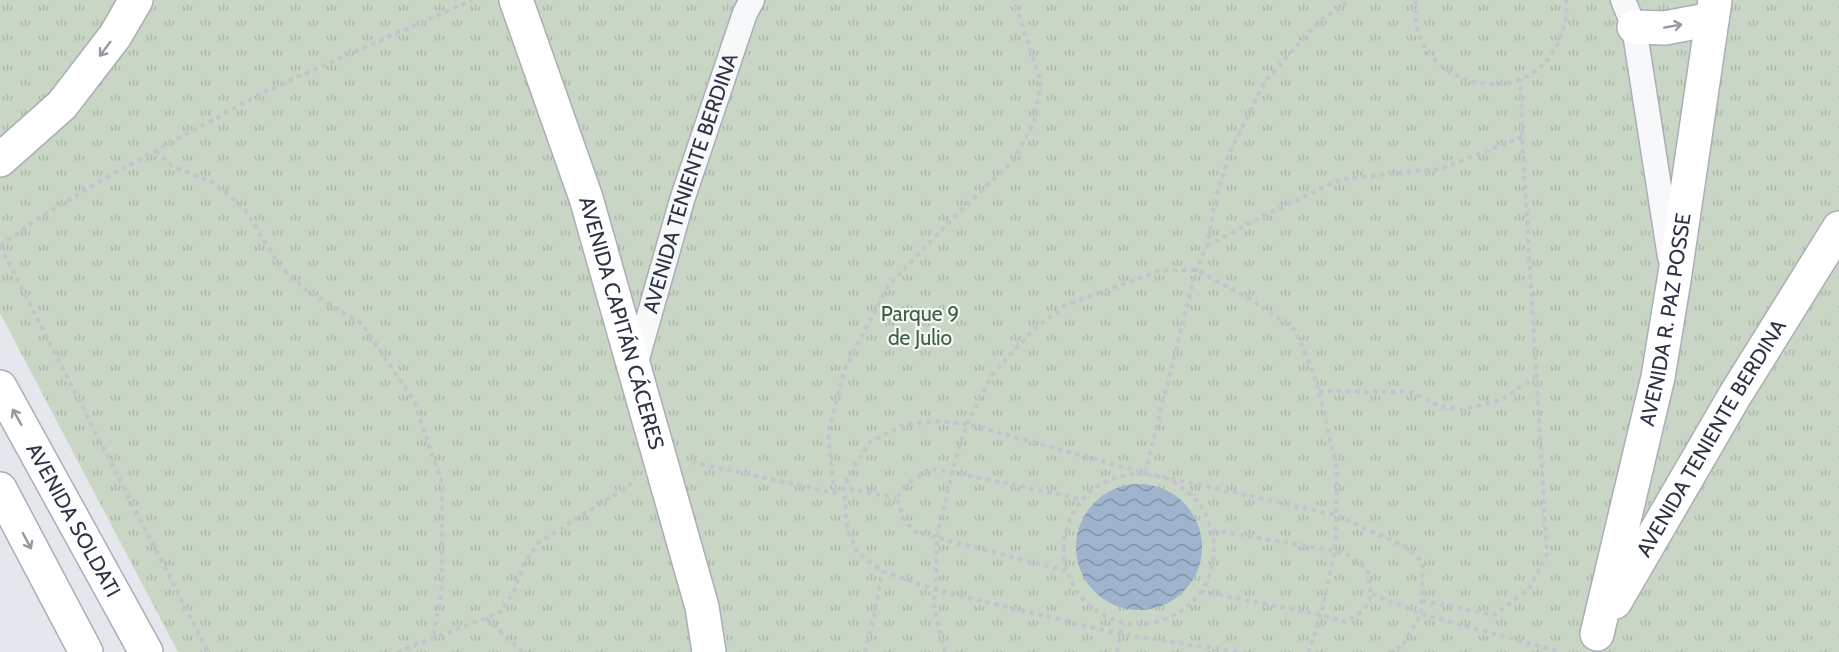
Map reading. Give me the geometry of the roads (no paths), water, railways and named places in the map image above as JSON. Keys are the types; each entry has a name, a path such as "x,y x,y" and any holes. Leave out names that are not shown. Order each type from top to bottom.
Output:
{"street":[{"path":"0,160 62,105 115,36 136,0"},
{"name":"AVENIDA CAPITÁN CÁCERES","path":"516,0 586,198 702,607 709,652"},
{"name":"AVENIDA TENIENTE BERDINA","path":"634,369 682,200 745,13 752,0"},
{"path":"1628,13 1665,28 1713,9"},
{"name":"AVENIDA R. PAZ POSSE","path":"1593,643 1658,377 1713,9"},
{"path":"1628,13 1674,280"},
{"name":"AVENIDA TENIENTE BERDINA","path":"1593,643 1734,397 1839,228"},
{"name":"AVENIDA SOLDATI","path":"0,387 146,652"},
{"path":"0,489 87,652"}],"water":[{"path":"1139,484 1163,489 1184,502 1197,523 1202,547 1197,571 1184,592 1163,605 1139,610 1115,605 1094,592 1081,571 1076,547 1081,523 1094,502 1115,489"}],"park label":[{"name":"Parque 9 de Julio","path":"920,326"}]}
